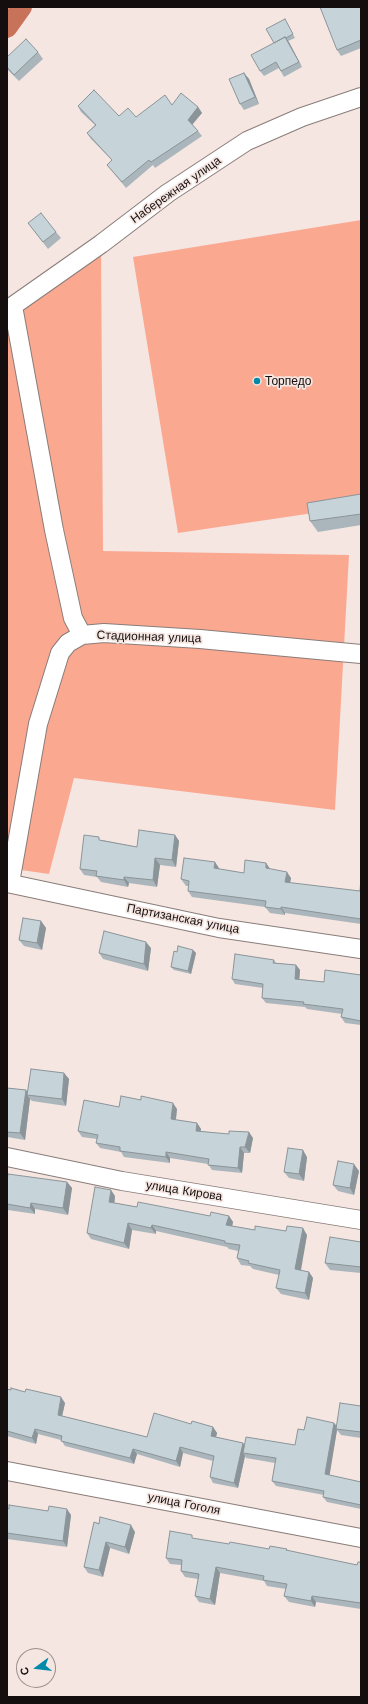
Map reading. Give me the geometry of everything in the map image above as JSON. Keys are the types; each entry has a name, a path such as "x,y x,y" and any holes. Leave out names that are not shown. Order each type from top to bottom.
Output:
{"street":[{"name":"Набережная улица","path":"10,308 101,244 168,194 247,141 302,117 361,97"},
{"path":"10,308 73,618 82,635"},
{"name":"Стадионная улица","path":"8,883 38,724 60,653 68,643 82,635 104,633 200,639 361,654"},
{"name":"Партизанская улица","path":"8,883 220,928 361,949"},
{"name":"улица Кирова","path":"7,1157 122,1181 361,1220"},
{"name":"улица Гоголя","path":"7,1471 361,1538"}],"shaded area":[{"path":"7,7 22,7 7,28"},
{"name":"Торпедо","path":"361,220 361,506 178,533 133,257"},
{"path":"101,244 103,551 349,555 335,810 74,778 49,874 7,868 7,308"}],"building":[{"path":"320,7 361,7 361,40 337,50"},
{"path":"285,19 293,34 274,43 266,29"},
{"path":"285,37 299,62 281,71 276,62 260,71 251,55"},
{"path":"26,39 38,52 14,75 7,67 7,57"},
{"path":"244,73 255,97 240,104 229,79"},
{"path":"94,90 119,116 128,108 136,117 165,95 172,105 181,93 198,107 188,120 198,131 151,162 149,160 122,182 107,165 112,160 87,133 96,125 78,106"},
{"path":"41,213 56,232 43,242 28,223"},
{"path":"361,494 361,514 310,521 307,503"},
{"path":"139,830 175,835 172,860 155,858 153,880 124,877 124,880 96,876 97,871 80,869 84,835 99,837 99,840 137,847"},
{"path":"184,858 215,862 214,868 244,873 245,860 266,863 266,868 287,872 285,882 360,891 361,877 361,919 281,907 281,909 265,907 266,901 188,891 189,881 181,879"},
{"path":"23,918 41,921 37,943 19,940"},
{"path":"104,931 146,942 144,964 99,953"},
{"path":"178,946 193,950 188,971 171,967 174,951 177,952"},
{"path":"235,954 274,960 273,963 296,965 295,979 324,982 325,970 361,975 361,1021 341,1017 343,1009 303,1004 304,1002 262,998 263,984 232,979"},
{"path":"31,1069 64,1073 62,1099 27,1095"},
{"path":"7,1088 26,1090 20,1133 7,1132"},
{"path":"121,1096 141,1100 141,1096 173,1103 171,1119 197,1123 196,1131 229,1134 229,1131 249,1132 245,1147 240,1147 238,1168 208,1165 209,1159 166,1152 166,1157 120,1151 120,1147 96,1143 98,1135 78,1131 84,1100 119,1107"},
{"path":"288,1148 303,1150 299,1174 284,1172"},
{"path":"338,1161 354,1164 350,1188 333,1185"},
{"path":"8,1174 67,1182 63,1208 31,1203 30,1208 7,1204"},
{"path":"95,1187 111,1190 109,1202 137,1207 138,1202 210,1216 211,1212 229,1216 226,1225 255,1230 255,1226 286,1231 287,1226 303,1228 295,1269 309,1272 305,1293 276,1288 280,1270 248,1263 249,1261 237,1258 240,1245 225,1243 225,1241 152,1225 151,1228 128,1223 124,1243 87,1233"},
{"path":"330,1237 361,1242 361,1267 325,1263"},
{"path":"11,1388 25,1392 26,1389 61,1397 58,1415 147,1437 154,1413 191,1424 192,1421 213,1427 211,1436 243,1443 234,1483 210,1477 214,1456 180,1447 176,1461 133,1449 130,1458 61,1441 62,1436 35,1429 32,1438 7,1431 7,1389 11,1390"},
{"path":"340,1403 361,1406 361,1432 336,1429"},
{"path":"307,1417 334,1423 325,1474 361,1482 361,1505 323,1497 324,1491 272,1481 276,1458 243,1453 246,1437 295,1445 298,1429 304,1430"},
{"path":"9,1505 48,1511 49,1506 67,1509 63,1541 7,1533 7,1508 9,1509"},
{"path":"100,1517 131,1525 125,1547 106,1542 99,1570 84,1567 94,1522 99,1524"},
{"path":"170,1531 192,1535 192,1538 229,1544 230,1542 269,1549 270,1546 287,1549 286,1550 357,1565 358,1562 361,1562 361,1603 312,1596 311,1601 284,1596 287,1584 263,1580 264,1576 216,1567 210,1599 195,1596 199,1574 181,1571 182,1560 166,1558"}],"waterway":[{"path":"7,28 22,7"}],"place":[{"name":"Торпедо","path":"257,381"}]}
